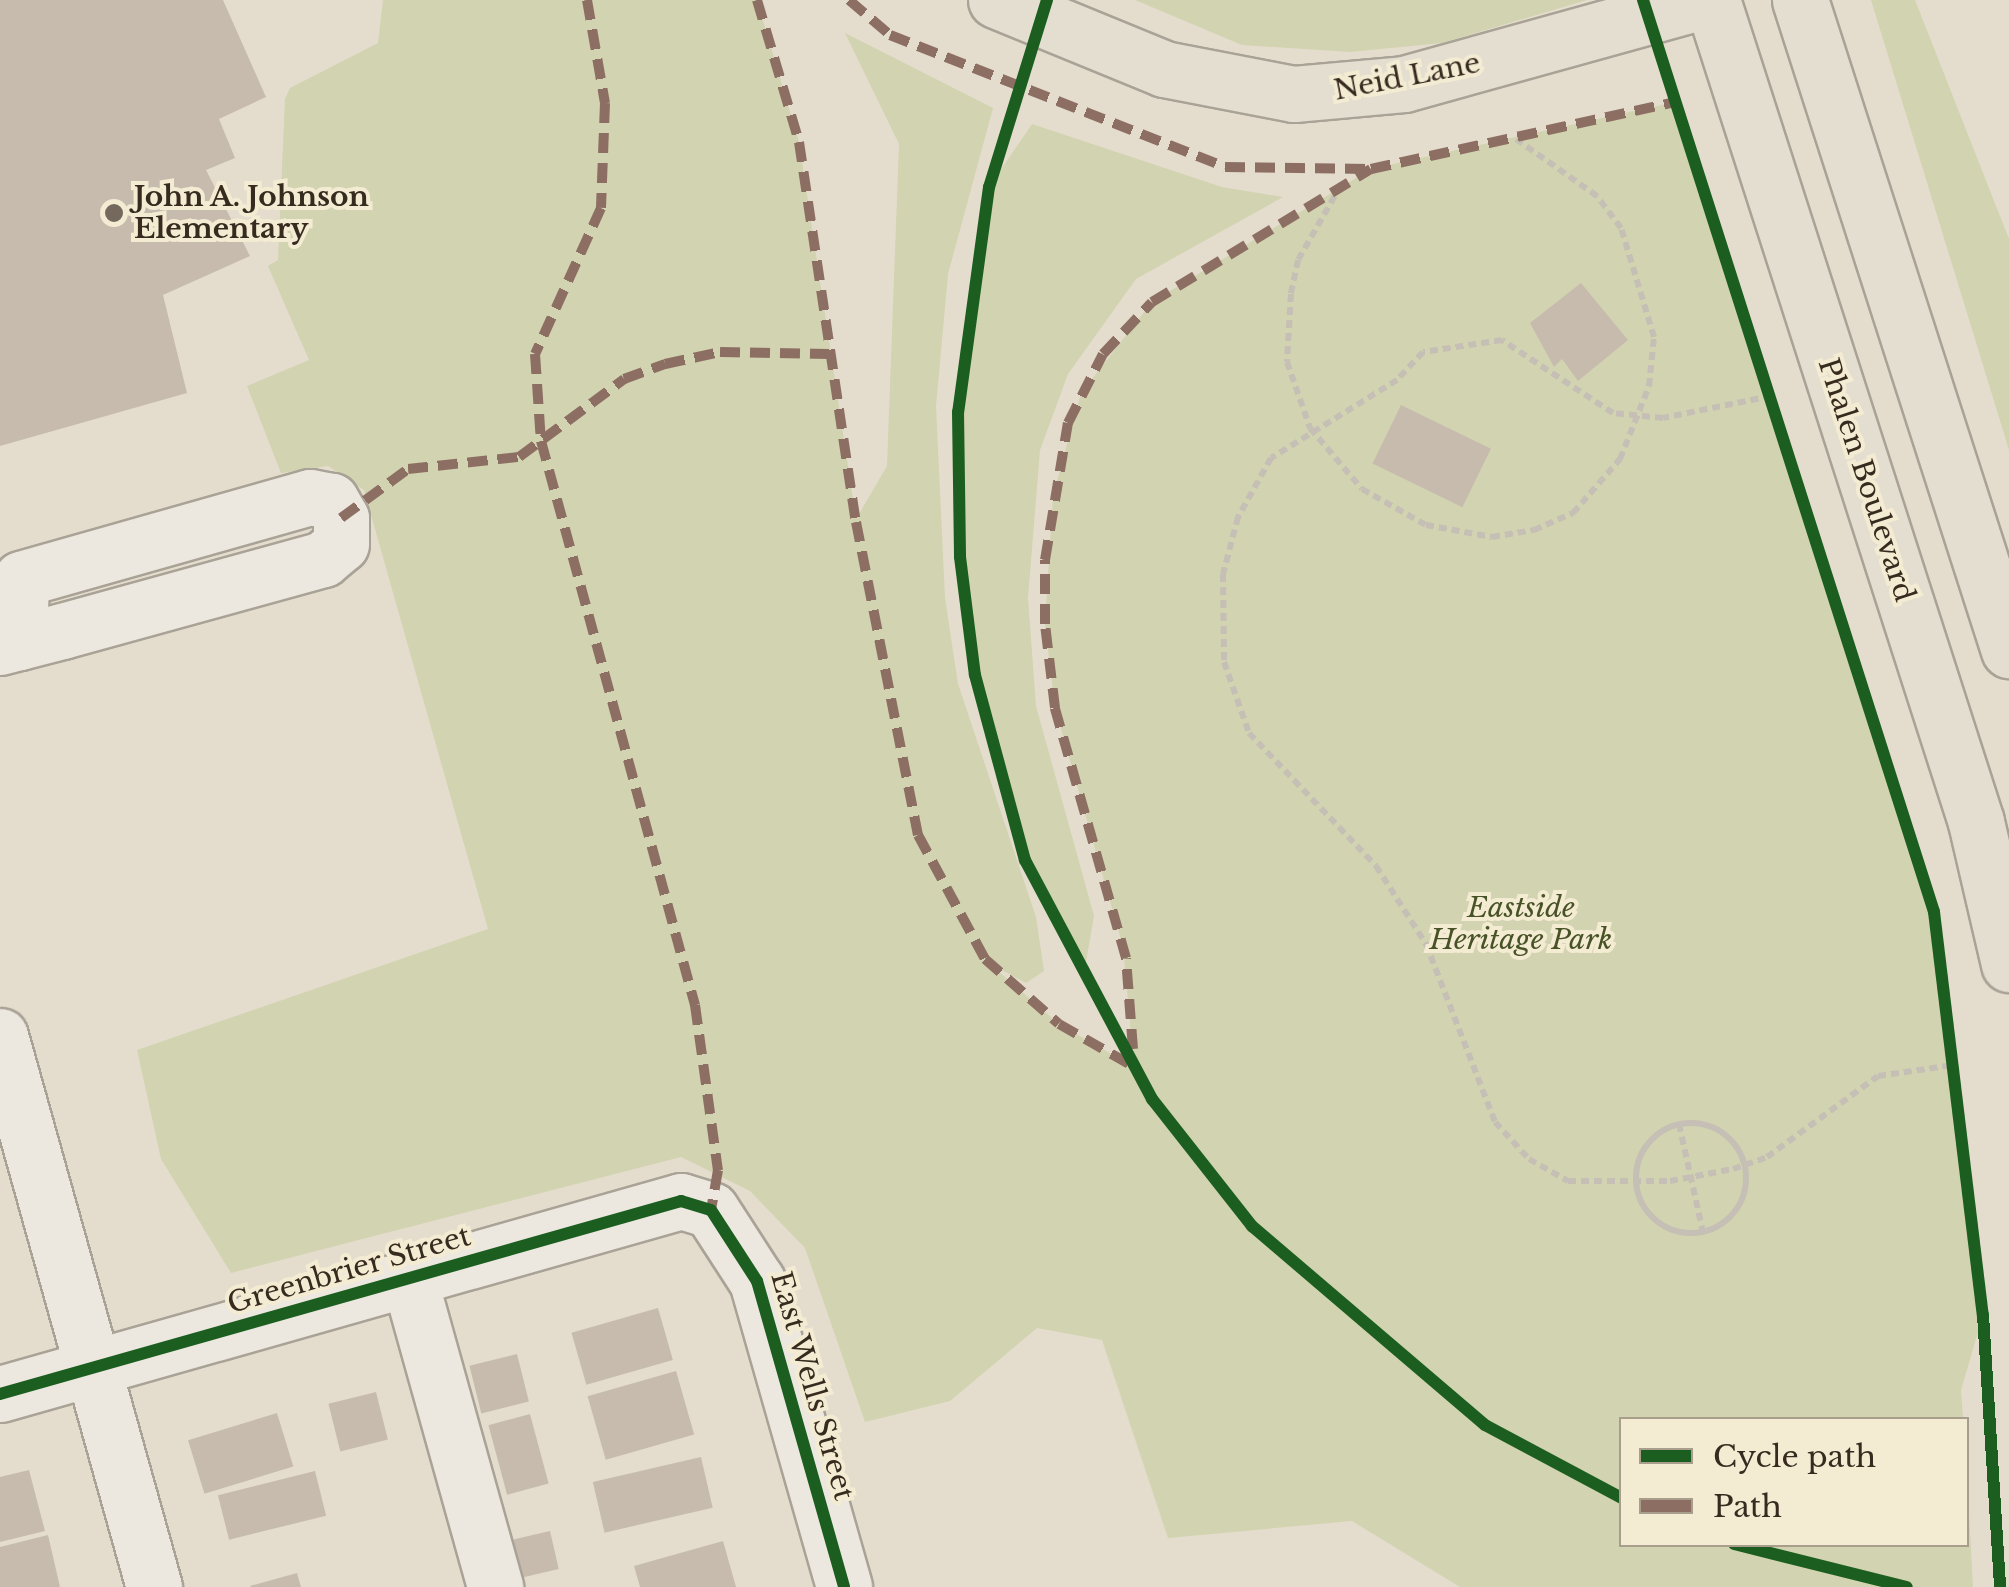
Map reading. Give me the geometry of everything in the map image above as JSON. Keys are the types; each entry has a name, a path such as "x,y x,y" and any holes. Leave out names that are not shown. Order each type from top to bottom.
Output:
{"main road":[{"name":"Neid Lane","path":"996,0 1164,69 1260,90 1404,84 1709,0"},
{"name":"Phalen Boulevard","path":"1709,0 1976,822 2009,964"},
{"path":"1800,0 2009,650"}],"street":[{"path":"310,497 331,501 341,518 340,544 323,558 10,644 21,579 310,497"},
{"path":"0,1036 154,1587"},
{"name":"Greenbrier Street","path":"0,1394 681,1201 711,1210"},
{"name":"East Wells Street","path":"711,1210 757,1281 844,1587"},
{"path":"409,1278 495,1587"}],"path":[{"path":"1342,186 1298,260 1291,294 1287,362 1310,428 1391,509 1475,535 1534,530 1572,512 1620,460 1649,386 1650,298 1598,196 1516,139"},
{"path":"1772,396 1663,418 1613,413 1502,340 1423,352 1397,380 1310,428 1271,458 1238,517 1223,574 1224,662 1249,733 1376,866 1426,944 1474,1087 1528,1159 1568,1181 1618,1184 1745,1165 1878,1076 1954,1070 1951,1046"},
{"path":"1766,380 1778,414"},
{"path":"1679,1124 1703,1232"},
{"path":"1679,1124 1724,1133 1745,1165 1742,1200 1703,1232 1668,1229 1636,1190 1641,1152 1679,1124"}],"green space":[{"name":"Eastside Heritage Park","path":"383,0 757,0 799,142 856,519 887,466 899,144 845,33 993,108 948,274 936,406 945,598 958,684 1036,917 1044,971 1026,983 989,963 1059,1024 1134,1067 1123,947 1055,708 1045,624 1053,496 1081,393 1152,302 1371,169 1675,102 1934,912 1983,1315 1961,1390 1963,1417 1619,1417 1619,1547 1969,1547 1969,1514 1973,1587 1460,1587 1352,1521 1168,1538 1102,1340 1037,1328 950,1401 865,1422 805,1248 750,1191 681,1157 231,1273 161,1159 137,1050 488,929 364,490 328,466 281,473 247,386 309,360 268,266 278,260 285,99 290,88 378,43"},
{"path":"1135,0 1587,0 1442,43 1350,52 1242,45"},
{"path":"1871,0 1915,0 2009,239 2009,450"},
{"path":"1032,124 1222,187 1283,197 1136,279 1068,374 1040,450 1028,598 1036,706 1094,916 1083,979 1025,860 991,749 960,557 958,412 976,254 989,187"}],"building":[{"name":"John A. Johnson Elementary","path":"0,0 223,0 266,97 219,119 235,158 206,170 250,256 163,295 187,393 0,446"},
{"path":"1581,283 1628,340 1578,381 1562,359 1554,367 1530,323"},
{"path":"1401,405 1491,449 1462,507 1373,463"},
{"path":"658,1308 673,1360 586,1385 571,1333"},
{"path":"517,1354 529,1402 481,1413 469,1366"},
{"path":"676,1371 694,1434 606,1460 588,1396"},
{"path":"376,1392 388,1440 340,1451 328,1404"},
{"path":"277,1413 293,1467 204,1494 188,1440"},
{"path":"530,1414 549,1484 507,1495 488,1425"},
{"path":"701,1457 713,1508 605,1533 593,1482"},
{"path":"29,1470 45,1531 0,1542 0,1477"},
{"path":"315,1471 326,1516 229,1540 218,1495"},
{"path":"550,1531 559,1569 516,1579 507,1541"},
{"path":"48,1535 60,1587 0,1587 0,1547"},
{"path":"723,1541 736,1587 640,1587 634,1566"},
{"path":"297,1573 301,1587 250,1586"}],"marked path":[{"path":"587,0 605,103 601,208 535,354 541,441 695,1005 718,1170 711,1210"},
{"path":"757,0 799,142 856,522 918,835 985,959 1059,1024 1131,1065"},
{"path":"849,0 890,35 1225,167 1371,169 1675,102"},
{"path":"1133,1049 1126,958 1055,708 1045,624 1045,560 1068,423 1103,354 1152,302 1371,169"},
{"path":"341,518 408,469 519,457 624,379 665,364 720,352 829,354"}],"cycle path":[{"path":"1047,0 989,187 958,412 960,557 975,675 1025,860 1152,1099 1252,1226 1485,1425 1619,1496"},
{"path":"1643,0 1934,912 1983,1315 2000,1587"},
{"path":"0,1394 681,1201 711,1210 757,1281 844,1587"},
{"path":"1746,1547 1907,1587"}],"place":[{"name":"John A. Johnson Elementary","path":"114,213"}]}
